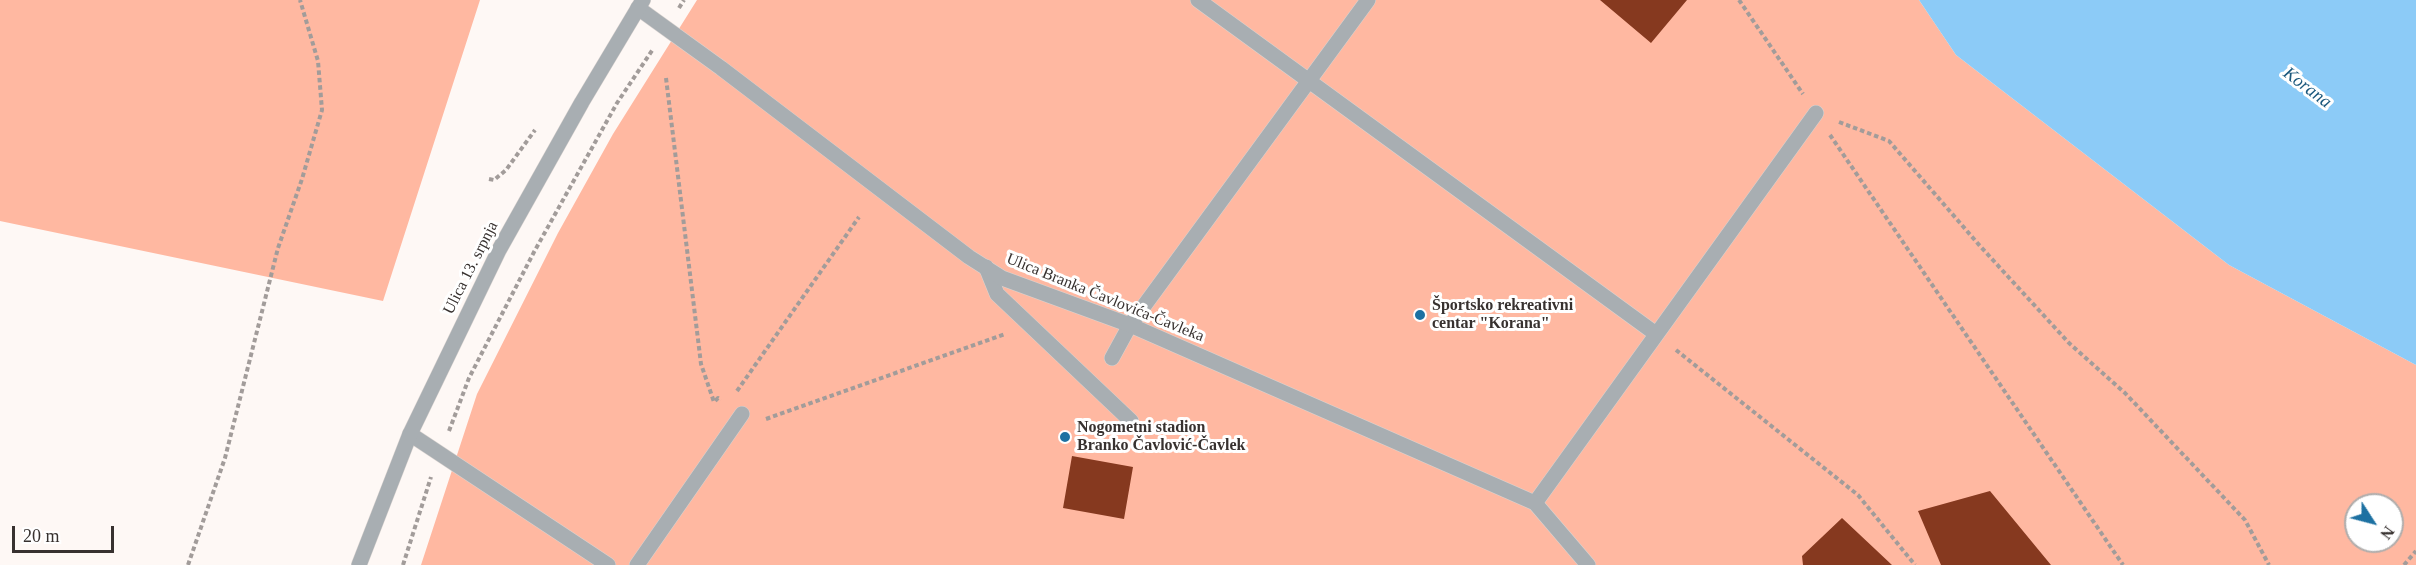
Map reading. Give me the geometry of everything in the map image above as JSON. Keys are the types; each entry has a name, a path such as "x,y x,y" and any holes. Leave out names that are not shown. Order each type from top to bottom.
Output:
{"street":[{"path":"1198,0 1656,334"},
{"path":"1112,358 1130,325 1368,0"},
{"name":"Ulica Branka Čavlovića-Čavleka","path":"640,4 969,257 1021,286 1130,325 1535,503 1588,565"},
{"name":"Ulica 13. srpnja","path":"359,565 410,434 499,250 640,4"},
{"path":"1535,503 1816,113"},
{"path":"986,267 997,294 1131,421"},
{"path":"637,565 742,414"},
{"path":"410,434 608,565"}],"path":[{"path":"188,565 225,458 278,248 322,110 318,61 300,0"},
{"path":"1739,0 2123,565"},
{"path":"453,422 470,378 534,252 617,103 637,75"},
{"path":"666,78 701,364 714,402 718,398 755,423 1014,331"},
{"path":"1816,113 1889,141 2068,343 2125,393 2245,520 2269,565"},
{"path":"489,179 494,180 506,170 539,125"},
{"path":"728,404 859,217"},
{"path":"1656,334 1858,495 1915,565"},
{"path":"403,565 425,494"},
{"path":"2404,565 2416,551"}],"shaded area":[{"path":"0,0 480,0 383,301 0,221"},
{"name":"Športsko rekreativni centar \"Korana\"","path":"697,0 1919,0 1956,55 2229,265 2416,365 2416,565 421,565 477,394 558,233 613,134"}],"water":[{"name":"Korana","path":"1919,0 2416,0 2416,365 2229,265 1956,55"}],"building":[{"path":"1600,0 1687,0 1651,43"},
{"path":"1072,456 1133,467 1124,519 1063,508"},
{"path":"1990,491 2051,565 1941,565 1918,511"},
{"path":"1842,518 1892,565 1803,565 1802,556"}],"place":[{"name":"Športsko rekreativni centar \"Korana\"","path":"1420,315"},
{"name":"Nogometni stadion Branko Čavlović-Čavlek","path":"1065,437"}]}
